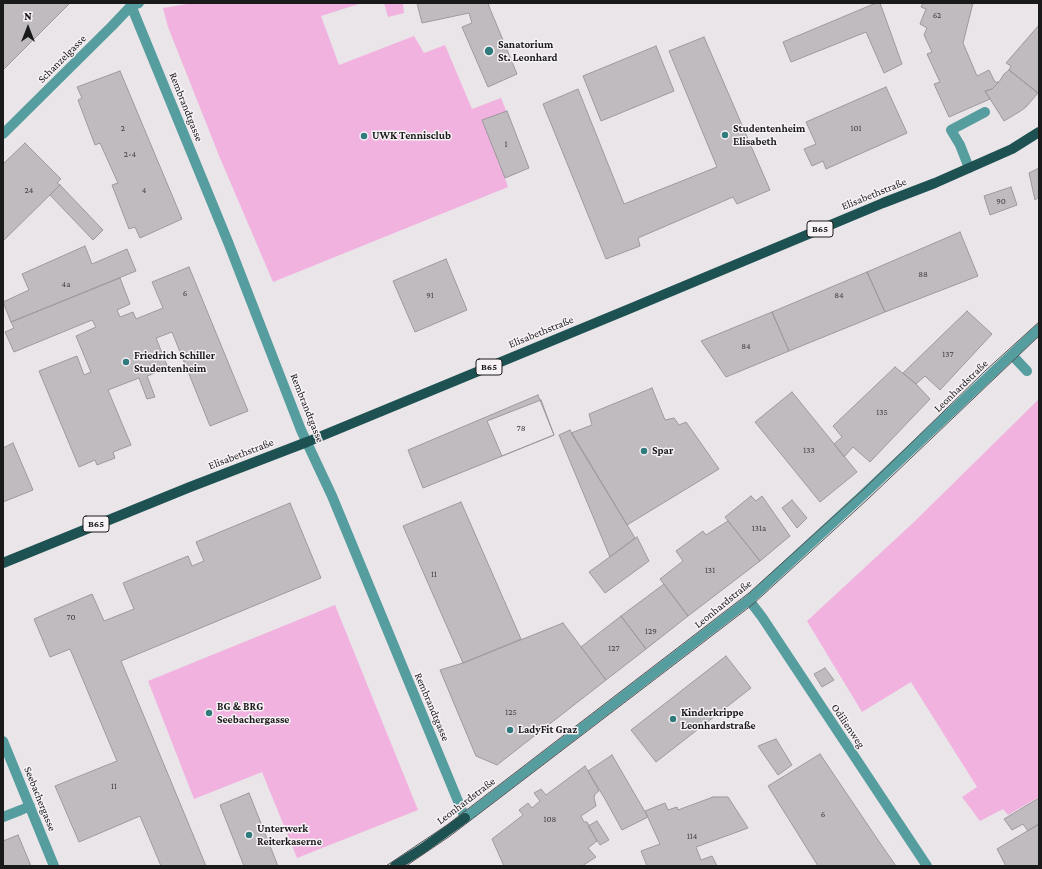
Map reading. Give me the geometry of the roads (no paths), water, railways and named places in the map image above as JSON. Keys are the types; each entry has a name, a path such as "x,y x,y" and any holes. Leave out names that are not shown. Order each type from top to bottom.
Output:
{"main road":[{"name":"Elisabethstraße","path":"3,563 307,442 882,203 935,183 1012,149 1039,132"},
{"name":"Leonhardstraße","path":"395,866 422,849 465,818"}],"street":[{"name":"Schanzelgasse","path":"3,134 133,4"},
{"name":"Rembrandtgasse","path":"133,4 307,442 332,496 465,818"},
{"path":"968,168 960,146 951,130 985,112"},
{"name":"Leonhardstraße","path":"465,818 749,600 1039,329"},
{"path":"1012,355 1027,371"},
{"name":"Odilienweg","path":"749,600 762,617 927,866"},
{"name":"Seebachergasse","path":"3,741 54,866"},
{"path":"3,817 30,806"}],"tram line":[{"path":"386,866 447,825 749,593 865,488 985,371 1039,322"},
{"path":"406,866 450,836 752,605 868,499 1039,336"}],"place":[{"name":"Sanatorium St. Leonhard","path":"489,51"},
{"name":"Studentenheim Elisabeth","path":"725,135"},
{"name":"UWK Tennisclub","path":"364,136"},
{"name":"Friedrich Schiller Studentenheim","path":"126,362"},
{"name":"Spar","path":"644,451"},
{"name":"BG & BRG Seebachergasse","path":"209,713"},
{"name":"Kinderkrippe Leonhardstraße","path":"673,719"},
{"name":"LadyFit Graz","path":"510,730"},
{"name":"Unterwerk Reiterkaserne","path":"249,835"}]}
